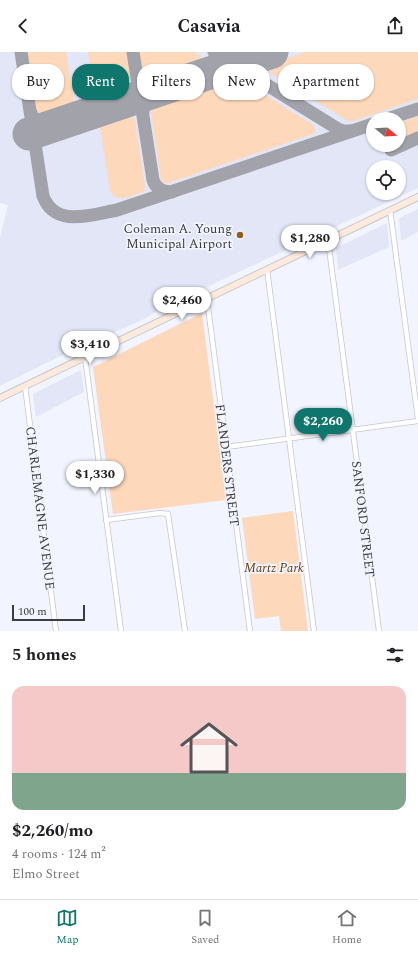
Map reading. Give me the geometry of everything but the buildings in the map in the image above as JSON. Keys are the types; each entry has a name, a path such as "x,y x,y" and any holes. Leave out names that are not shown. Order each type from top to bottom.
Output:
{"main road":[{"path":"0,398 418,197"}],"street":[{"path":"226,447 418,420 390,210"},
{"name":"SANFORD STREET","path":"328,240 379,631"},
{"path":"267,270 314,631"},
{"name":"FLANDERS STREET","path":"205,300 208,307 250,631"},
{"path":"85,357 121,631"},
{"name":"CHARLEMAGNE AVENUE","path":"25,386 56,631"},
{"path":"106,520 160,513 168,514 184,631"}],"shaded area":[{"name":"Coleman A. Young Municipal Airport","path":"0,52 418,52 418,188 406,194 406,160 366,160 366,200 392,200 158,310 146,318 115,332 99,337 0,386 0,237 8,205 0,203"},
{"path":"418,209 418,232 401,241 399,218"},
{"path":"387,223 389,247 338,270 336,248"},
{"path":"81,370 84,392 36,417 33,394"}],"green space":[{"path":"27,52 66,52 72,89 72,100 74,100 75,107 47,116 38,112 35,107 34,100 64,100 64,64 29,64"},
{"path":"88,52 127,52 129,64 90,64"},
{"path":"139,52 194,52 200,56 202,60 200,64 140,64"},
{"path":"306,52 418,52 418,99 380,112 366,112 366,117 348,121 314,100 374,100 374,64 278,64 278,78 270,73 269,64"},
{"path":"129,66 130,73 131,80 129,84"},
{"path":"213,83 213,100 270,100 270,98 313,125 315,132 313,134 168,183 163,183 161,179 151,113 153,107 158,102 164,100 205,100 205,86"},
{"path":"124,114 131,116 135,121 145,186 144,191 142,192 129,197 121,198 113,195 110,191 100,127 105,120"},
{"path":"418,116 418,133 406,138 406,120"},
{"path":"202,313 226,500 113,514 93,367"},
{"name":"Martz Park","path":"293,511 308,631 281,631 279,616 255,619 242,518"}],"taxiway":[{"path":"21,52 43,196 49,206 56,212 65,216 85,216 117,210 366,126"},
{"path":"133,52 153,180 156,186 160,189 172,192"},
{"path":"214,52 338,129 343,131 352,131"},
{"path":"256,64 261,58 273,52"},
{"path":"143,112 145,103 148,100"},
{"path":"406,113 418,109"},
{"path":"31,113 37,124 47,128"},
{"path":"406,143 418,138"}],"runway":[{"path":"29,134 272,52"}],"place":[{"name":"Coleman A. Young Municipal Airport","path":"240,235"}]}
